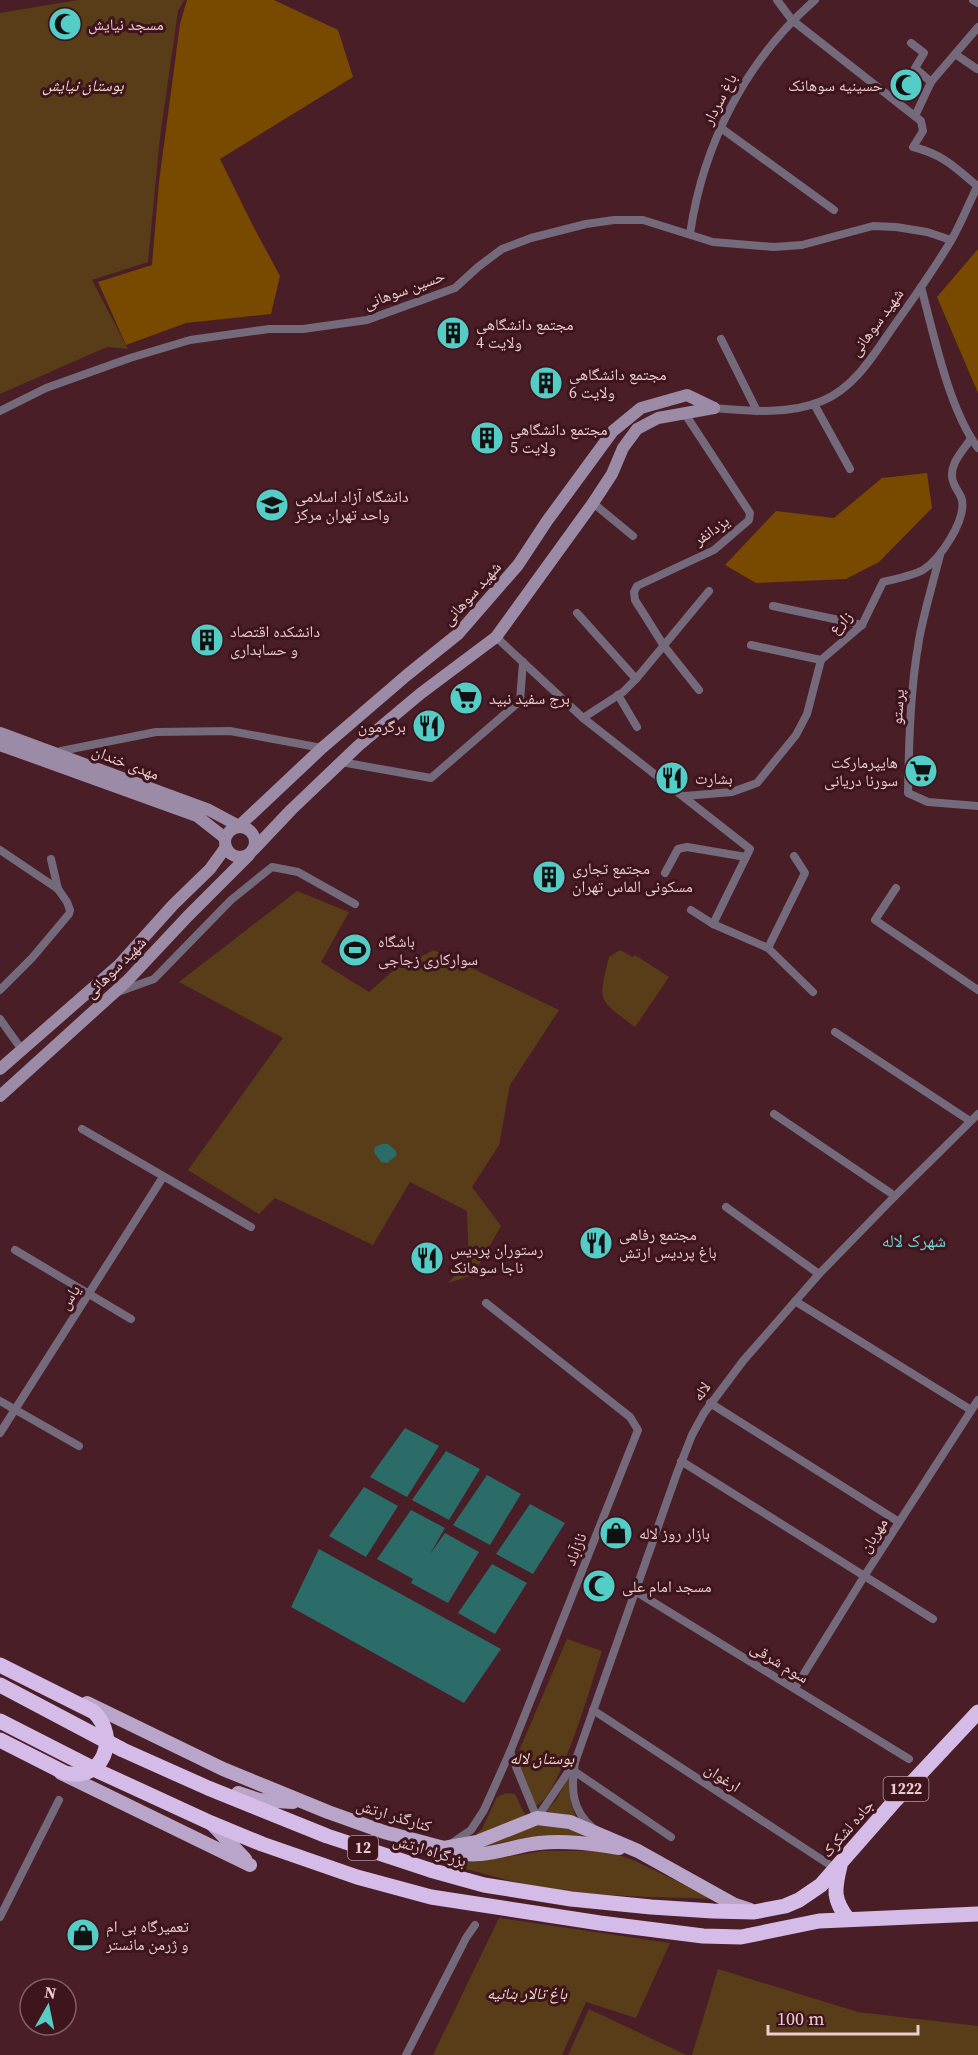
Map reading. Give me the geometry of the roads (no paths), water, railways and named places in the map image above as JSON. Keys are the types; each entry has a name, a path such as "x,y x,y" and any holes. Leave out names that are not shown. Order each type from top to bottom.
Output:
{"highway":[{"path":"0,1665 94,1712 106,1728 107,1746 99,1762 92,1769 84,1774 74,1775 65,1773 0,1741"},
{"name":"بزرگراه ارتش","path":"0,1685 123,1750 189,1779 327,1836 430,1870 484,1885 571,1899 651,1907 753,1911"},
{"name":"جاده لشکرک","path":"753,1911 786,1906 822,1885 892,1804 978,1712"},
{"name":"12","path":"0,1721 108,1776 211,1824 388,1887 463,1903 704,1936 741,1937 761,1933"},
{"name":"1222","path":"839,1866 835,1895 839,1907 848,1919"},
{"path":"753,1911 761,1933 819,1920 978,1914"}],"main road":[{"name":"شهید سوهانی","path":"239,826 322,748 458,634 518,565 613,431 641,408 687,395 714,408"},
{"name":"شهید سوهانی","path":"0,1096 115,993 291,810 341,762 393,716 496,637 593,503 612,474 623,448 637,429 658,418 714,408"},
{"name":"مهدی خندان","path":"0,733 209,810 239,826"},
{"name":"مهدی خندان","path":"0,745 197,816 225,842"},
{"path":"239,826 252,831 255,840 251,852 235,856 225,842 230,830 239,826"},
{"name":"شهید سوهانی","path":"0,1069 102,981 210,869 225,842"},
{"path":"102,981 115,993"},
{"name":"کنارگذر ارتش","path":"0,1659 184,1751 304,1803 384,1832 444,1848 477,1842 537,1818 570,1822 638,1851 735,1905 753,1911"},
{"path":"0,1741 250,1865 211,1824"},
{"path":"189,1779 259,1800 304,1803"},
{"path":"444,1848 473,1855 531,1844 561,1842 638,1851"},
{"path":"207,1845 262,1844"}],"street":[{"path":"777,0 792,20 921,121 923,131 913,147 930,151 947,159 978,186"},
{"name":"باغ سردار","path":"690,234 700,185 720,128 737,92 792,20 815,0"},
{"path":"973,0 978,3"},
{"path":"915,116 931,82 976,33"},
{"path":"911,43 924,53 915,68 931,82"},
{"path":"955,54 976,69"},
{"path":"720,128 834,210"},
{"name":"شهید سوهانی","path":"714,408 757,411 796,409 824,401 842,390 865,367 921,287 951,240 978,186"},
{"path":"971,202 978,212"},
{"name":"حسین سوهانی","path":"0,411 46,388 130,358 190,340 269,328 303,329 367,320 455,288 502,249 542,235 614,219 643,220 713,242 774,247 802,244 873,226 927,232 951,240"},
{"path":"921,287 952,395 971,439 978,448"},
{"path":"721,339 757,411"},
{"path":"813,404 850,470"},
{"name":"یزدانفر","path":"664,646 635,600 634,592 637,586 714,550 749,520 750,513 685,414"},
{"name":"زارع","path":"821,660 862,625 883,582 922,570 940,554 962,514 962,499 952,481 953,468 957,457 971,439"},
{"path":"593,503 633,536"},
{"name":"پرستو","path":"940,554 916,663 910,716 908,793 928,802 978,806"},
{"path":"583,718 618,695 636,679 709,591"},
{"path":"773,606 862,625"},
{"path":"577,613 636,679"},
{"path":"496,637 583,718 750,849 713,924"},
{"path":"685,796 732,792 757,783 796,735 807,714 821,660 751,645"},
{"path":"664,646 699,690"},
{"path":"341,762 431,778 520,701 524,662"},
{"path":"618,695 637,728"},
{"path":"61,750 156,732 230,732 322,748"},
{"path":"665,873 678,849 687,847 746,857"},
{"path":"0,850 58,889 70,910 32,958 0,990"},
{"path":"768,948 806,873 794,856"},
{"path":"51,859 58,889"},
{"path":"115,993 154,979 231,900 272,867 298,872 355,904"},
{"path":"896,888 875,920 978,990"},
{"path":"691,910 713,924 768,948 813,992"},
{"path":"0,1019 22,1050"},
{"path":"835,1032 970,1122"},
{"path":"774,1114 895,1196"},
{"name":"لاله","path":"600,1834 585,1821 575,1804 572,1787 575,1766 692,1435 710,1403 743,1360 819,1274 978,1114"},
{"path":"82,1130 251,1227"},
{"name":"یاس","path":"0,1433 163,1177"},
{"path":"726,1207 819,1274"},
{"path":"15,1250 131,1319"},
{"path":"795,1301 971,1410"},
{"name":"نازآباد","path":"444,1848 464,1836 476,1824 510,1752 638,1430 630,1417 486,1303"},
{"name":"مهربان","path":"795,1688 978,1400"},
{"path":"0,1401 79,1446"},
{"path":"710,1403 899,1522"},
{"path":"681,1461 933,1619"},
{"name":"سوم شرقی","path":"635,1591 909,1759"},
{"name":"ارغوان","path":"594,1710 839,1866"},
{"path":"510,1752 537,1818"},
{"path":"575,1766 671,1837"},
{"name":"لاله","path":"537,1818 575,1766"},
{"path":"0,1917 59,1800"},
{"path":"406,2055 466,1938 475,1925"}],"water":[{"path":"388,1144 397,1155 387,1163 381,1162 374,1152 375,1147"},
{"path":"405,1428 439,1446 407,1497 370,1477"},
{"path":"446,1451 480,1469 449,1520 412,1500"},
{"path":"487,1475 521,1494 490,1545 453,1525"},
{"path":"364,1487 398,1506 366,1557 329,1536"},
{"path":"530,1504 565,1523 533,1574 496,1554"},
{"path":"411,1510 445,1528 430,1554 445,1533 479,1552 448,1603 411,1583 413,1579 377,1559"},
{"path":"319,1549 501,1649 464,1703 291,1607"},
{"path":"492,1564 527,1583 495,1634 458,1613"}],"place":[{"name":"مسجد نیایش","path":"65,24"},
{"name":"حسینیه سوهانک","path":"906,85"},
{"name":"مجتمع دانشگاهی ولایت 4","path":"453,333"},
{"name":"مجتمع دانشگاهی ولایت 6","path":"546,383"},
{"name":"مجتمع دانشگاهی ولایت 5","path":"487,438"},
{"name":"دانشگاه آزاد اسلامی واحد تهران مرکز","path":"272,505"},
{"name":"دانشکده اقتصاد و حسابداری","path":"207,640"},
{"name":"برج سفید نبید","path":"466,698"},
{"name":"برگرمون","path":"429,726"},
{"name":"هایپرمارکت سورنا دریانی","path":"921,771"},
{"name":"بشارت","path":"672,778"},
{"name":"مجتمع تجاری مسکونی الماس تهران","path":"549,877"},
{"name":"باشگاه سواركاری زجاجی","path":"355,950"},
{"name":"مجتمع رفاهی باغ پردیس ارتش","path":"596,1243"},
{"name":"رستوران پردیس ناجا سوهانک","path":"427,1258"},
{"name":"بازار روز لاله","path":"616,1533"},
{"name":"مسجد امام علی","path":"599,1586"},
{"name":"تعمیرگاه بی ام و ژرمن مانستر","path":"83,1935"}],"district":[{"name":"شهرک لاله","path":"914,1241"}],"park label":[{"name":"بوستان نیایش","path":"83,85"},
{"name":"بوستان لاله","path":"542,1758"},
{"name":"باغ تالار بنانیه","path":"527,1993"}]}
